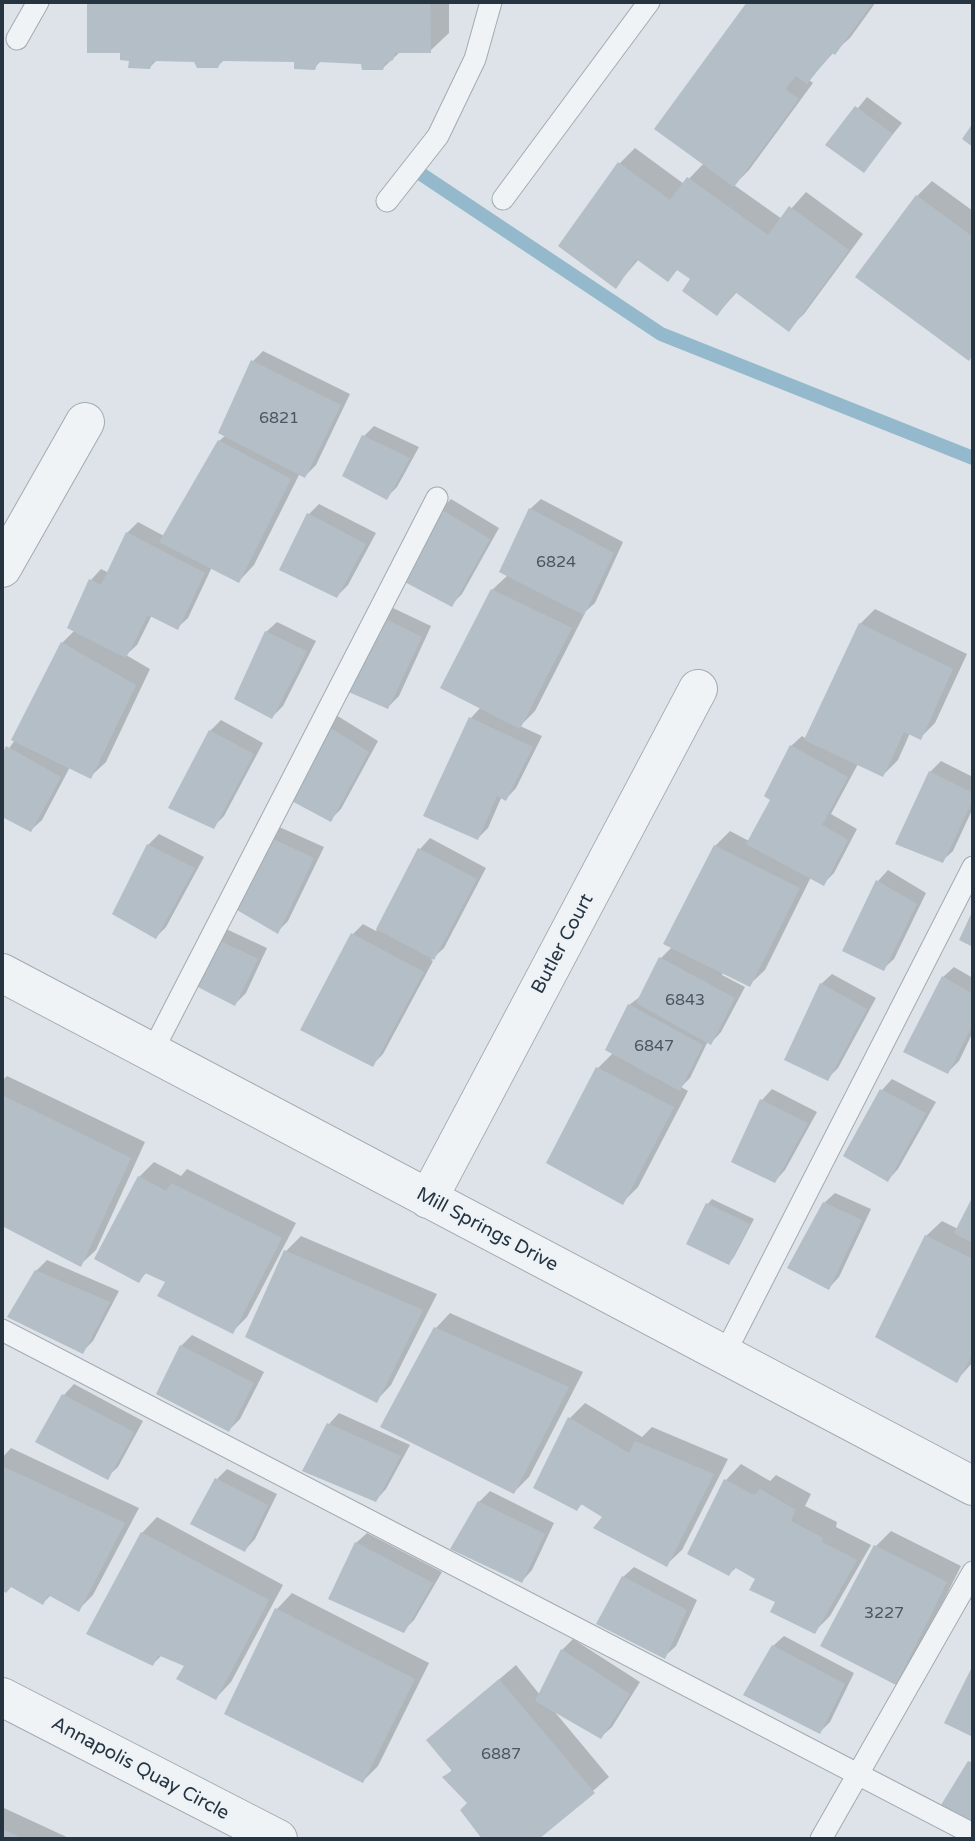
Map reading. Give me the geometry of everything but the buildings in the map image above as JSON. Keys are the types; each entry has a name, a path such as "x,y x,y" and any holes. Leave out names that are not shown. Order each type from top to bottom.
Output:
{"street":[{"path":"2,568 85,422"},
{"name":"Butler Court","path":"428,1199 698,689"},
{"name":"Mill Springs Drive","path":"2,973 973,1486"},
{"name":"Annapolis Quay Circle","path":"2,1697 278,1839"}],"lane":[{"path":"17,39 38,2"},
{"path":"387,201 438,136 475,58 491,2"},
{"path":"503,199 649,2"},
{"path":"152,1052 437,498"},
{"path":"724,1355 973,867"},
{"path":"2,1330 973,1833"},
{"path":"821,1839 973,1572"}],"waterway":[{"path":"421,174 661,334 973,458"}]}
